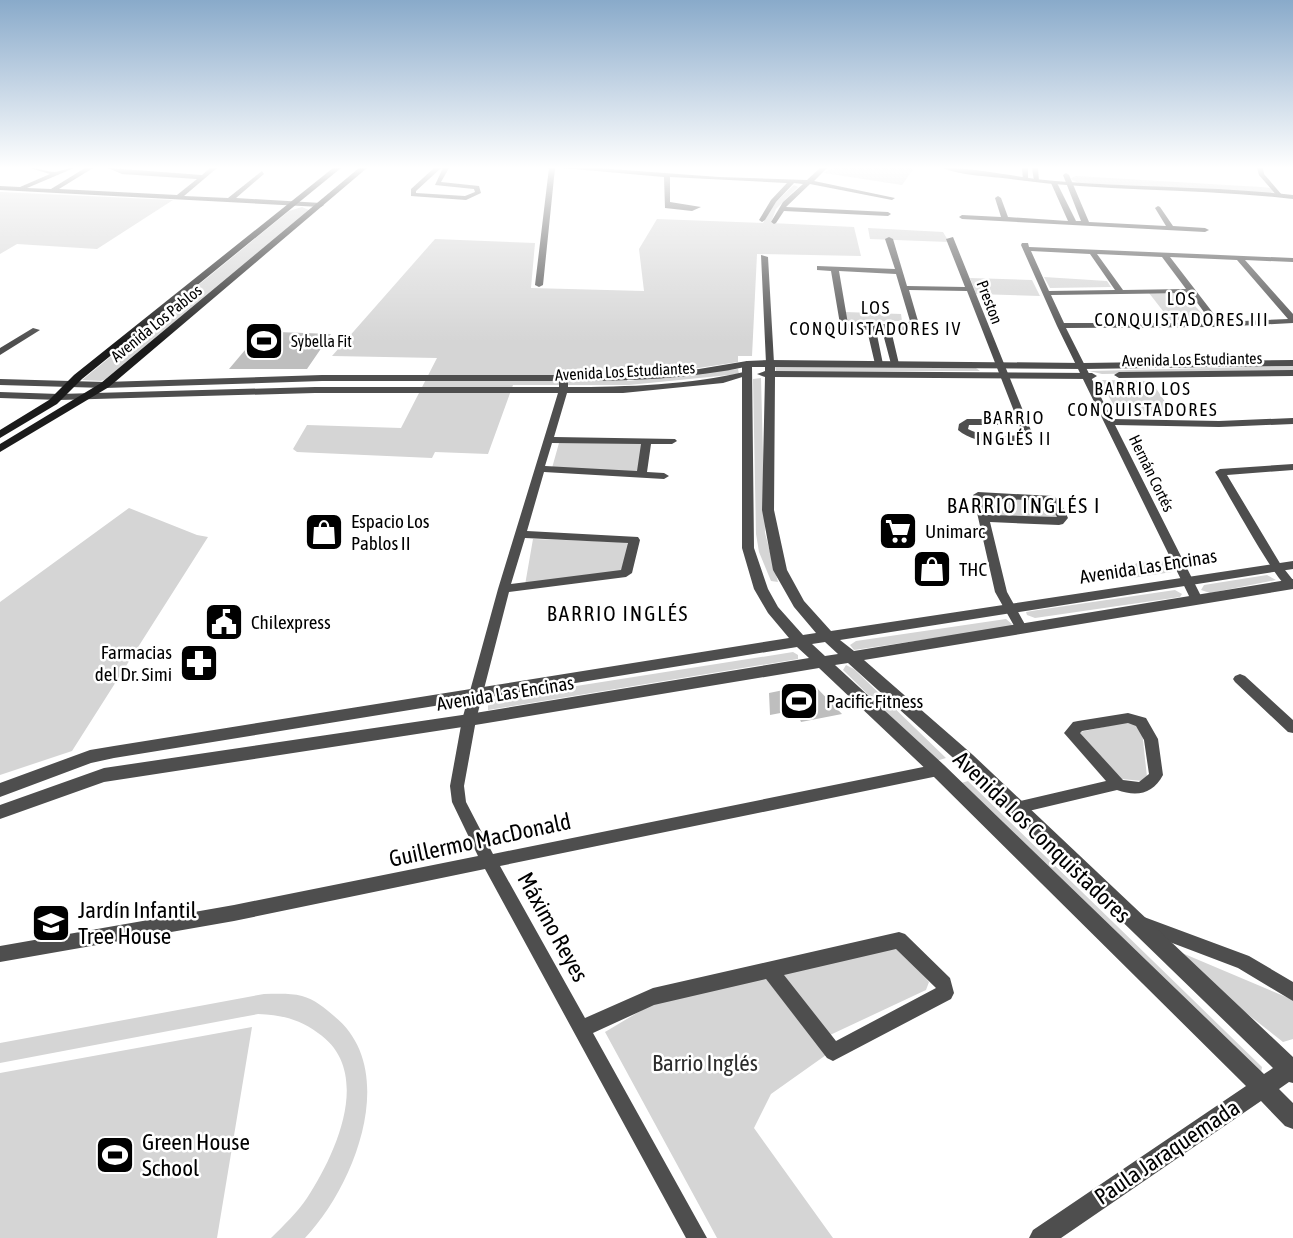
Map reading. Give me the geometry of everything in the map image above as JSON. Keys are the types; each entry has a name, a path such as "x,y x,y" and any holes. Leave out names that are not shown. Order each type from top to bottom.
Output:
{"main road":[{"name":"Avenida Los Pablos","path":"0,435 60,397 69,385 267,226"},
{"name":"Avenida Los Pablos","path":"0,449 105,385 296,226"},
{"path":"221,263 240,260 249,266"},
{"path":"114,349 116,355 122,356 146,352"}],"street":[{"path":"539,285 546,226"},
{"path":"1124,226 1205,230"},
{"path":"889,239 914,323 908,327"},
{"name":"Preston","path":"950,239 1000,370"},
{"path":"1026,247 1293,260"},
{"name":"Hernán Cortés","path":"1026,247 1061,326 1197,600"},
{"path":"1092,252 1121,292"},
{"path":"1164,254 1218,325"},
{"name":"Avenida Los Conquistadores","path":"764,257 769,368 768,510 774,553 787,586 827,636 967,760 1131,920 1292,1069"},
{"path":"1240,258 1293,320"},
{"path":"820,268 899,272"},
{"path":"835,269 844,326"},
{"path":"904,288 970,289"},
{"path":"1046,293 1191,291"},
{"path":"1061,326 1218,325 1293,320"},
{"path":"827,327 927,327"},
{"path":"871,327 879,364"},
{"path":"886,327 895,364"},
{"path":"0,352 36,330"},
{"name":"Avenida Los Estudiantes","path":"1085,371 1293,363"},
{"name":"Avenida Los Estudiantes","path":"1,382 105,385 247,380 564,384 654,388 723,380 748,369 895,364 1000,370"},
{"name":"Avenida Los Estudiantes","path":"769,368 1293,373"},
{"name":"Avenida Los Conquistadores","path":"748,369 748,548 761,589 774,610 821,662 938,770 1293,1118"},
{"path":"1000,370 1022,422 1027,435 1018,439 972,436 965,433 962,427 970,422 1022,422"},
{"path":"243,392 255,386 247,380"},
{"name":"Avenida Los Estudiantes","path":"0,395 60,397 564,384"},
{"name":"Máximo Reyes","path":"564,384 469,720 457,786 466,818 697,1238"},
{"path":"1110,422 1219,424 1293,421"},
{"path":"548,440 671,441"},
{"path":"642,475 646,441"},
{"path":"1292,584 1277,567 1221,471 1293,467"},
{"path":"540,469 664,475"},
{"path":"984,518 1059,522 1063,518 1056,503 1049,498 978,495 1001,592 1021,628"},
{"path":"504,589 626,573 634,540 520,534"},
{"name":"Avenida Las Encinas","path":"0,790 86,759 827,636 1293,565"},
{"name":"Avenida Las Encinas","path":"0,812 104,775 469,720 1292,584"},
{"path":"761,589 787,586"},
{"path":"1240,680 1293,728"},
{"path":"325,741 344,717"},
{"path":"1016,808 1118,784 1128,788 1149,785 1156,775 1151,739 1144,725 1132,718 1078,726 1072,730 1075,739 1118,784"},
{"path":"74,784 86,759"},
{"name":"Guillermo MacDonald","path":"0,954 233,913 938,770 967,760"},
{"name":"Avenida Los Conquistadores","path":"1131,920 1243,962 1293,992"},
{"path":"581,1029 653,998 771,970 899,940 944,984 945,993 833,1052 771,970"},
{"name":"Paula Jaraquemada","path":"1041,1238 1292,1069"}],"green space":[{"path":"0,226 133,226 97,249 17,244 0,254"},
{"path":"271,226 293,226 113,377 101,381 82,380"},
{"path":"653,226 829,226 854,227 861,256 757,254 752,356 738,356 738,362 679,371 628,374 627,381 738,369 739,374 629,385 513,385 488,454 435,452 432,458 297,452 293,449 307,425 401,428 437,358 332,356 435,239 535,243 531,288 644,291 639,249"},
{"path":"868,228 943,232 949,242 870,239"},
{"path":"1044,277 1107,281 1111,287 1050,288"},
{"path":"970,278 1032,280 1040,296 976,294"},
{"name":"LOS CONQUISTADORES III","path":"1149,293 1184,294 1208,320 1170,320"},
{"name":"LOS CONQUISTADORES IV","path":"845,312 901,314 902,321 851,322 846,320"},
{"path":"775,366 976,368 980,371 776,371"},
{"path":"1293,366 1293,371 1102,374 1089,371"},
{"path":"761,378 765,533 778,582 771,581 759,552 756,534 753,379"},
{"name":"BARRIO LOS CONQUISTADORES","path":"1099,380 1151,381 1174,415 1119,414"},
{"path":"559,443 642,443 639,472 552,468"},
{"path":"988,498 1049,500 1059,517 996,516 990,512"},
{"path":"129,508 208,537 72,751 0,775 0,602"},
{"path":"533,539 629,544 621,571 525,585"},
{"path":"1167,561 1172,572 1132,578 1128,568 1137,563"},
{"path":"1267,575 1276,580 1210,593 1201,590 1204,585"},
{"path":"1175,590 1182,594 1180,597 1035,618 1026,612 1038,610"},
{"path":"1006,619 1012,624 1010,627 854,650 850,645 856,641"},
{"path":"793,652 798,655 798,659 488,710 488,700"},
{"path":"846,665 854,669 946,758 936,761 843,670"},
{"path":"1127,722 1134,723 1142,731 1147,777 1142,781 1122,779 1081,739 1080,732"},
{"path":"968,781 1262,1067 1261,1073 958,784"},
{"path":"1156,942 1291,999 1293,1039 1283,1042"},
{"path":"896,945 929,982 926,990 830,1035 781,975"},
{"name":"Barrio Inglés","path":"763,975 826,1055 771,1094 754,1128 833,1238 717,1238 605,1032 657,1001"},
{"name":"Green House School","path":"264,994 302,996 323,1007 354,1039 365,1066 367,1097 363,1128 353,1160 340,1189 305,1238 271,1238 303,1203 329,1159 344,1113 347,1090 344,1069 335,1049 311,1028 275,1015 258,1014 0,1063 0,1043"},
{"name":"Green House School","path":"252,1027 217,1238 0,1238 0,1073"}],"building":[{"path":"261,331 331,334 307,369 229,369"},
{"name":"Pacific Fitness","path":"813,684 842,714 801,722 796,710 770,715 769,693"}],"place":[{"name":"Sybella Fit","path":"264,341"},
{"name":"Unimarc","path":"898,531"},
{"name":"Espacio Los Pablos II","path":"324,532"},
{"name":"THC","path":"932,569"},
{"name":"Chilexpress","path":"224,622"},
{"name":"Farmacias del Dr. Simi","path":"199,663"},
{"name":"Pacific Fitness","path":"799,701"},
{"name":"Jardín Infantil Tree House","path":"51,923"},
{"name":"Green House School","path":"115,1155"}],"district":[{"name":"LOS CONQUISTADORES III","path":"1182,309"},
{"name":"LOS CONQUISTADORES IV","path":"876,318"},
{"name":"BARRIO LOS CONQUISTADORES","path":"1143,399"},
{"name":"BARRIO INGLÉS II","path":"1014,428"},
{"name":"BARRIO INGLÉS I","path":"1024,506"},
{"name":"BARRIO INGLÉS","path":"618,614"}]}
